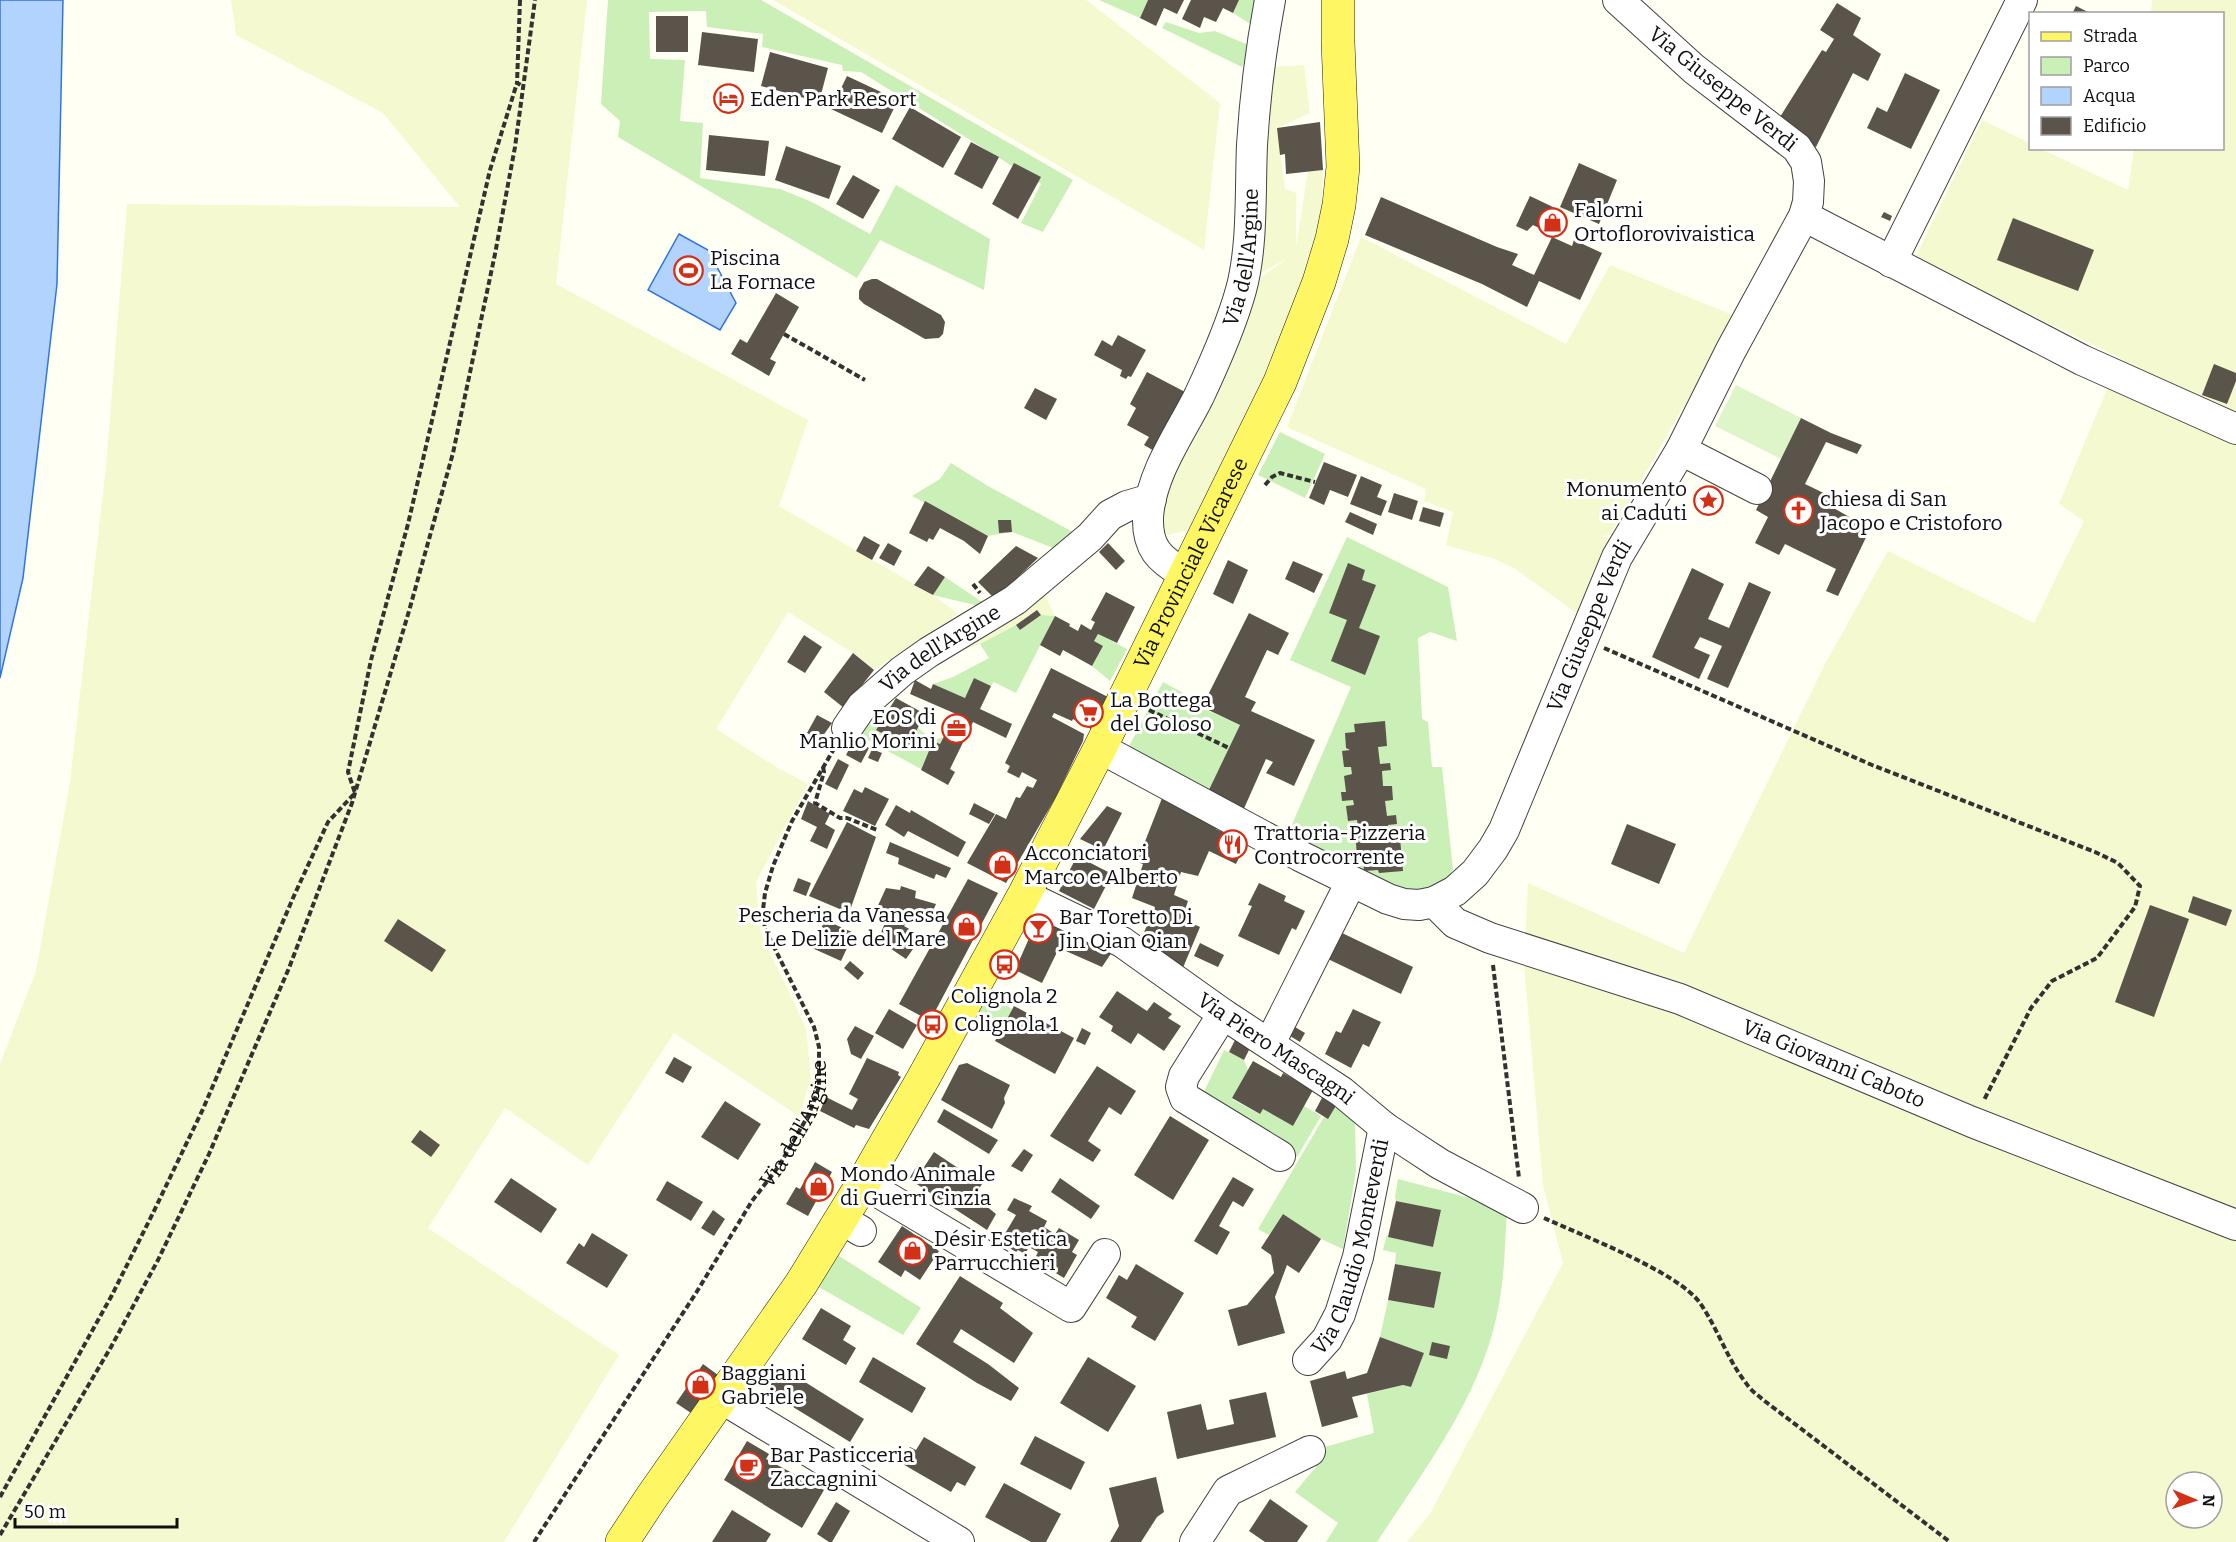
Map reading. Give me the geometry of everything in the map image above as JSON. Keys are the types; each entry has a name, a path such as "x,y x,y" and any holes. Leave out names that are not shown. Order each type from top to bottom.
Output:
{"main road":[{"name":"Via Provinciale Vicarese","path":"622,1542 801,1284 851,1225 863,1183 1024,895 1100,748 1280,382 1308,313 1332,239 1343,167 1338,0"}],"street":[{"name":"Via dell'Argine","path":"1184,574 1159,556 1152,546 1148,527 1151,499 1163,465 1217,356 1241,288 1251,206 1252,144 1259,62 1269,0"},
{"name":"Via Giuseppe Verdi","path":"1100,748 1199,804 1351,882 1404,904 1434,902 1455,891 1475,873 1493,849 1504,830 1617,557 1682,450 1731,350 1804,216 1808,202 1809,181 1806,162 1797,148 1694,69 1618,0"},
{"path":"1891,262 2022,0"},
{"path":"1804,216 2082,360 2236,429"},
{"path":"1682,450 1757,489"},
{"name":"Via dell'Argine","path":"847,728 862,706 893,678 929,651 1002,610 1090,537 1110,515 1127,506 1151,499"},
{"path":"1272,1038 1351,882"},
{"name":"Via Piero Mascagni","path":"1024,895 1122,942 1223,1014 1272,1038 1384,1127 1440,1164 1523,1208"},
{"name":"Via Giovanni Caboto","path":"1434,902 1455,923 1490,938 1680,999 1972,1122 2236,1225"},
{"path":"1223,1014 1184,1076 1181,1087 1185,1098 1280,1156"},
{"name":"Via Claudio Monteverdi","path":"1308,1360 1327,1340 1344,1302 1358,1257 1384,1127"},
{"path":"863,1183 1071,1307 1105,1254"},
{"path":"721,1398 959,1542"},
{"path":"1195,1542 1228,1491 1310,1452"}],"path":[{"path":"355,793 348,772 368,672 408,524 485,190 517,83 520,0"},
{"path":"0,1535 111,1347 158,1260 209,1154 289,968 355,793 453,453 515,147 535,0"},
{"path":"517,83 523,86"},
{"path":"784,334 865,380"},
{"path":"1265,485 1272,477 1280,473 1315,482"},
{"path":"1584,639 1872,765 2095,852 2118,863 2140,886 2135,907 2097,958 2052,981 2031,1008 1972,1122"},
{"path":"1148,710 1229,748"},
{"name":"Via dell'Argine","path":"534,1542 696,1293 752,1201 779,1166 803,1127 819,1087 819,1047 814,1027 765,929 763,910 765,893 792,821 847,728"},
{"path":"823,767 824,772 815,803 840,818 847,818 877,830"},
{"path":"0,1497 112,1295 153,1213 203,1109 251,994 328,822 355,793"},
{"path":"1490,938 1523,1208 1663,1274 1684,1288 1699,1302 1733,1366 1747,1386 1950,1542"}],"green space":[{"path":"231,0 587,0 556,284 808,420 779,506 933,595 958,614 874,670 853,653 788,612 716,729 808,784 756,882 760,931 806,1028 811,1078 799,1116 674,1033 588,1165 505,1108 428,1228 619,1355 504,1542 0,1542 0,1064 36,971 70,782 106,467 127,204 460,207 383,113 236,35"},
{"path":"608,0 761,0 1073,180 1043,232 1021,223 1041,184 861,72 843,71 842,65 762,47 763,34 707,27 706,11 649,12 650,59 685,60 680,121 703,123 700,178 780,189 812,202 870,234 896,185 990,239 984,290 880,240 857,278 618,137 620,121 601,104"},
{"path":"773,0 1086,0 1220,103 1204,250"},
{"path":"1099,0 1148,0 1140,18"},
{"path":"1239,0 1263,0 1258,29 1233,13"},
{"path":"2152,0 2236,0 2236,1542 1407,1542 1430,1514 1563,1263 1543,1186 1524,963 1528,883 1684,953 1825,664 1888,551 2034,623 2084,521 2059,504 2120,358 1916,256 1982,120 2029,143 2029,150 2043,150 2128,190 2134,150 2224,150 2224,12 2151,12"},
{"path":"1166,22 1199,33 1215,31 1251,46 1242,67 1162,28"},
{"path":"1304,65 1310,113 1277,128 1285,189 1296,193 1296,247 1308,171 1323,170 1321,217 1296,303 1253,404 1188,530 1168,535 1162,532 1159,518 1166,489 1246,288 1288,258 1261,273 1264,200 1262,165 1275,67"},
{"path":"1361,237 1566,344 1610,265 1735,316 1610,535 1602,536 1619,541 1582,617 1514,568 1495,559 1446,545 1453,512 1424,501 1426,489 1287,427"},
{"path":"1736,385 1801,418 1781,459 1715,426"},
{"path":"1280,432 1325,454 1305,498 1258,475"},
{"path":"951,463 988,486 1082,537 1061,551 1012,532 988,536 912,496 940,479"},
{"path":"1347,537 1448,587 1457,641 1430,632 1418,638 1422,719 1428,722 1432,767 1442,767 1453,869 1439,888 1407,892 1285,841 1351,687 1290,660"},
{"path":"945,577 985,604 983,607 933,595"},
{"path":"1041,588 1055,616 1041,615 1037,610 1016,625 980,644 951,655"},
{"path":"1041,615 1055,616 1016,693 994,682 991,686 974,678 965,698 933,684 953,677 989,658 980,644 1016,625 1020,630"},
{"path":"1098,634 1127,649 1110,681 1092,666 1103,646 1094,641"},
{"path":"1163,682 1204,704 1202,708 1240,725 1206,796 1126,752"},
{"path":"876,708 885,713 876,730 908,747 918,728 933,740 944,737 940,744 933,741 921,769 849,730"},
{"path":"987,994 1012,1009 1003,1025 978,1013"},
{"path":"1224,1050 1244,1060 1248,1070 1232,1099 1259,1114 1263,1109 1293,1126 1304,1106 1321,1116 1297,1157 1202,1096"},
{"path":"1334,1100 1355,1121 1356,1171 1343,1249 1321,1239 1283,1214 1269,1235 1258,1229"},
{"path":"1398,1179 1507,1208 1504,1268 1499,1304 1491,1337 1466,1399 1433,1458 1377,1542 1326,1542 1338,1523 1295,1492 1316,1467 1314,1450 1374,1433 1367,1394 1403,1385 1411,1387 1424,1353 1380,1337 1388,1300 1434,1308 1440,1272 1395,1264 1396,1253 1383,1250 1387,1234 1388,1237 1433,1247 1441,1211 1396,1201"},
{"path":"836,1254 921,1308 903,1335 817,1286"}],"water":[{"path":"0,0 63,0 57,284 23,578 0,678"},
{"name":"Piscina La Fornace","path":"679,234 708,250 736,303 720,330 648,290"}],"building":[{"path":"1148,0 1184,0 1177,14 1164,8 1156,26 1140,18"},
{"path":"1191,0 1239,0 1233,13 1223,8 1216,22 1204,17 1200,28 1182,19"},
{"path":"1837,3 1861,18 1853,35 1881,54 1868,81 1853,73 1816,147 1783,127 1786,121 1780,117 1822,50 1826,52 1834,39 1820,30"},
{"path":"2076,6 2088,12 2073,12"},
{"path":"656,16 688,16 688,52 656,52"},
{"path":"702,32 758,39 754,72 698,65"},
{"path":"770,52 828,68 819,102 761,86"},
{"path":"1905,73 1940,90 1911,149 1867,128 1877,107 1887,112"},
{"path":"847,76 898,100 882,133 831,109"},
{"path":"910,107 961,137 943,168 892,139"},
{"path":"1320,122 1323,170 1286,174 1285,154 1280,155 1277,128"},
{"path":"709,135 769,141 765,176 706,170"},
{"path":"971,142 999,157 982,189 954,174"},
{"path":"786,146 841,166 829,199 775,180"},
{"path":"1014,163 1041,177 1018,219 992,204"},
{"path":"1579,163 1617,180 1599,224 1560,207"},
{"path":"853,175 880,190 863,219 836,204"},
{"path":"1530,196 1555,208 1545,231 1533,225 1527,231 1516,226"},
{"path":"1381,197 1518,254 1512,265 1534,275 1552,237 1572,246 1574,240 1602,253 1580,300 1539,281 1527,307 1482,284 1365,235"},
{"path":"1884,212 1892,216 1890,221 1881,217"},
{"path":"2013,218 2094,250 2078,291 1997,260"},
{"path":"877,279 941,315 945,322 943,334 939,338 925,339 864,304 859,299 859,291 864,282"},
{"path":"776,293 799,307 770,359 776,362 769,376 731,354 740,339 747,343"},
{"path":"1118,335 1146,350 1131,377 1128,376 1126,379 1120,376 1122,370 1094,355 1102,340 1112,346"},
{"path":"2214,364 2236,373 2236,381 2227,404 2202,395"},
{"path":"1147,372 1187,393 1156,452 1144,445 1149,437 1127,425 1136,408 1130,404"},
{"path":"1035,388 1057,399 1046,420 1024,408"},
{"path":"1801,418 1862,445 1857,454 1826,442 1805,484 1836,499 1832,507 1870,529 1838,596 1826,591 1836,569 1785,544 1779,555 1755,543 1768,517 1756,510"},
{"path":"1324,462 1357,475 1348,497 1330,490 1324,505 1309,498"},
{"path":"1361,476 1382,485 1377,497 1387,501 1381,516 1350,504"},
{"path":"1394,493 1418,501 1412,520 1388,512"},
{"path":"925,501 988,536 980,554 964,541 940,528 933,540 929,538 927,542 909,533"},
{"path":"1423,507 1444,513 1440,527 1419,521"},
{"path":"1350,512 1377,524 1373,535 1345,522"},
{"path":"998,520 1011,520 1012,532 999,533"},
{"path":"864,536 880,545 872,560 856,551"},
{"path":"888,543 902,551 894,566 879,558"},
{"path":"1108,543 1125,561 1116,570 1099,552"},
{"path":"1016,546 1038,558 995,599 978,582"},
{"path":"1228,560 1248,570 1233,604 1213,594"},
{"path":"1293,561 1323,574 1314,593 1285,579"},
{"path":"1348,563 1365,570 1362,580 1376,585 1359,628 1380,636 1365,675 1331,661 1347,620 1329,613"},
{"path":"928,566 945,577 933,595 914,585"},
{"path":"1692,568 1724,584 1708,619 1729,628 1749,582 1771,592 1728,688 1707,679 1722,646 1700,637 1694,648 1710,655 1699,679 1652,657"},
{"path":"1106,592 1135,607 1117,643 1098,634 1094,641 1103,646 1092,666 1063,650 1060,656 1040,645 1055,616 1078,631 1081,624 1091,630 1095,622 1091,620"},
{"path":"1037,610 1041,615 1020,630 1016,625"},
{"path":"1249,613 1289,633 1278,655 1267,650 1245,697 1256,702 1251,711 1315,740 1294,786 1266,773 1273,762 1266,759 1242,813 1206,796 1240,725 1202,707"},
{"path":"804,635 822,647 805,673 787,662"},
{"path":"853,653 874,670 844,708 824,692"},
{"path":"1051,668 1108,697 1091,729 1073,719 1072,721 1054,713 1052,717 1084,734 1083,741 1056,797 1006,883 967,863 996,814 1006,819 1016,797 1020,798 1027,786 1033,788 1037,780 1022,772 1019,778 1007,772 1010,766 1005,763"},
{"path":"974,678 991,686 980,709 1012,724 1006,738 973,722 950,769 955,772 948,785 921,770 933,741 940,744 956,714 910,694 915,680 931,689 933,684 965,698"},
{"path":"896,698 925,714 908,747 876,730"},
{"path":"817,715 832,723 820,740 807,733"},
{"path":"1385,721 1387,746 1378,747 1380,764 1390,763 1391,770 1382,771 1383,786 1392,786 1393,800 1385,801 1387,816 1396,815 1397,824 1388,825 1389,839 1400,838 1403,871 1379,873 1378,870 1364,871 1363,859 1357,859 1356,843 1351,842 1350,828 1358,827 1357,820 1348,821 1346,806 1354,805 1353,800 1342,801 1341,792 1346,792 1344,776 1352,774 1351,767 1344,767 1342,751 1350,750 1346,748 1345,733 1355,732 1354,724"},
{"path":"854,740 869,748 861,763 846,755"},
{"path":"872,749 882,753 878,762 868,758"},
{"path":"838,759 849,765 837,790 825,784"},
{"path":"865,787 889,799 875,826 843,811 854,789 862,793"},
{"path":"1164,793 1218,820 1216,829 1246,843 1236,864 1209,851 1198,876 1181,872 1174,895 1188,901 1182,919 1200,927 1182,970 1138,946 1155,907 1132,898 1143,864 1137,862"},
{"path":"808,801 830,814 825,824 835,830 827,849 810,841 817,827 801,819"},
{"path":"974,803 995,814 989,824 969,814"},
{"path":"896,805 910,813 911,810 966,842 958,857 908,831 904,837 885,825"},
{"path":"1107,806 1122,813 1103,850 1080,839"},
{"path":"847,822 876,837 849,913 809,896"},
{"path":"1627,824 1676,844 1659,884 1611,864"},
{"path":"890,842 951,868 946,878 936,874 934,879 898,864 899,858 886,853"},
{"path":"1077,856 1112,874 1094,909 1059,891"},
{"path":"798,878 811,883 806,896 793,891"},
{"path":"968,879 998,893 930,1021 899,1004"},
{"path":"1259,883 1286,896 1284,901 1305,911 1296,930 1292,928 1279,955 1238,936 1252,906 1248,905"},
{"path":"901,886 916,891 915,898 936,904 927,925 910,918 904,926 911,930 905,943 913,949 906,959 878,940 887,918 875,912 886,888 900,890"},
{"path":"2193,896 2232,910 2226,926 2188,912"},
{"path":"2150,905 2189,919 2154,1017 2115,1002"},
{"path":"1037,913 1114,949 1102,967 1059,948 1042,983 1015,970 1031,934"},
{"path":"398,919 446,950 432,972 384,941"},
{"path":"825,920 854,933 841,961 812,948"},
{"path":"1340,932 1413,967 1401,994 1328,959"},
{"path":"1200,943 1224,955 1218,967 1194,956"},
{"path":"850,961 864,973 858,980 844,968"},
{"path":"1117,991 1147,1011 1154,1002 1172,1014 1168,1018 1181,1026 1164,1051 1138,1033 1131,1044 1111,1031 1113,1026 1099,1017"},
{"path":"1014,1006 1074,1038 1055,1074 995,1041"},
{"path":"889,1009 917,1025 903,1049 875,1033"},
{"path":"1353,1009 1381,1022 1369,1047 1363,1044 1351,1068 1325,1054 1336,1031 1341,1033"},
{"path":"855,1026 874,1036 861,1059 851,1054 847,1039"},
{"path":"1295,1027 1305,1033 1300,1042 1290,1036"},
{"path":"1082,1028 1091,1033 1085,1045 1076,1041"},
{"path":"1236,1038 1251,1046 1244,1060 1229,1052"},
{"path":"674,1057 692,1067 683,1083 665,1073"},
{"path":"867,1058 899,1072 898,1075 901,1077 869,1129 856,1125 854,1128 820,1111 826,1097 852,1110 858,1099 849,1094"},
{"path":"1253,1061 1281,1077 1283,1073 1313,1090 1293,1126 1263,1109 1260,1114 1232,1098"},
{"path":"967,1063 1010,1085 1004,1098 1005,1103 992,1129 941,1100 959,1065"},
{"path":"1097,1066 1136,1091 1121,1115 1109,1107 1088,1141 1101,1150 1093,1162 1050,1136"},
{"path":"1323,1096 1337,1104 1328,1119 1315,1111"},
{"path":"725,1101 761,1124 738,1160 701,1137"},
{"path":"944,1109 998,1140 989,1154 937,1122"},
{"path":"1170,1116 1209,1140 1173,1200 1134,1175"},
{"path":"420,1130 440,1145 431,1157 411,1142"},
{"path":"1024,1149 1033,1155 1022,1172 1011,1166"},
{"path":"934,1152 982,1184 974,1196 996,1214 987,1230 909,1179 918,1164 924,1167"},
{"path":"815,1162 832,1172 808,1216 786,1204 796,1187 800,1189"},
{"path":"1233,1177 1254,1189 1243,1207 1233,1201 1219,1226 1230,1232 1217,1255 1194,1241"},
{"path":"511,1178 557,1209 541,1233 494,1202"},
{"path":"1060,1178 1100,1206 1091,1219 1051,1192"},
{"path":"667,1181 703,1202 691,1221 656,1200"},
{"path":"1014,1198 1032,1206 1029,1211 1047,1221 1044,1227 1055,1234 1059,1228 1079,1240 1072,1252 1077,1255 1064,1278 1034,1260 1038,1252 1029,1247 1025,1254 1018,1250 1016,1252 1000,1242 1016,1215 1007,1210"},
{"path":"1396,1201 1441,1210 1433,1247 1388,1237"},
{"path":"713,1210 725,1219 714,1236 701,1228"},
{"path":"1283,1214 1321,1239 1299,1273 1287,1265 1275,1297 1285,1333 1238,1346 1228,1310 1247,1305 1274,1273 1271,1255 1261,1248"},
{"path":"902,1226 939,1251 920,1280 905,1270 901,1277 878,1262"},
{"path":"592,1233 628,1255 607,1288 566,1263 579,1243 584,1247"},
{"path":"1136,1264 1184,1293 1155,1341 1131,1327 1137,1317 1106,1298 1119,1275 1127,1280"},
{"path":"1395,1264 1441,1272 1434,1308 1388,1300"},
{"path":"960,1276 1003,1303 1000,1308 1033,1333 1014,1363 961,1329 953,1342 988,1364 1019,1388 1011,1401 977,1383 916,1344"},
{"path":"821,1308 851,1326 843,1340 856,1348 846,1365 802,1339"},
{"path":"1380,1337 1424,1353 1411,1387 1403,1385 1352,1397 1358,1417 1322,1427 1310,1381 1345,1371 1347,1379 1367,1373"},
{"path":"1432,1342 1450,1346 1447,1359 1429,1355"},
{"path":"873,1357 926,1388 912,1413 859,1382"},
{"path":"1088,1357 1136,1386 1108,1432 1060,1403"},
{"name":"Baggiani Gabriele","path":"703,1364 718,1375 691,1413 676,1403"},
{"path":"781,1367 864,1419 850,1442 767,1391"},
{"path":"1266,1392 1276,1437 1177,1459 1167,1412 1201,1404 1207,1430 1234,1424 1229,1400"},
{"path":"1035,1436 1085,1462 1071,1490 1020,1464"},
{"path":"924,1437 976,1467 965,1486 957,1482 951,1492 901,1463 910,1447 916,1450"},
{"path":"747,1441 769,1454 766,1459 824,1490 802,1528 724,1480"},
{"path":"1156,1477 1164,1512 1157,1517 1141,1542 1110,1542 1119,1526 1109,1488"},
{"path":"1004,1483 1061,1514 1046,1542 1031,1542 985,1517"},
{"path":"1270,1499 1308,1526 1297,1542 1265,1542 1249,1531"},
{"path":"836,1502 850,1511 832,1542 829,1542 817,1534"},
{"path":"732,1510 771,1534 766,1542 712,1542"}],"place":[{"name":"Eden Park Resort","path":"729,99"},
{"name":"Falorni Ortoflorovivaistica","path":"1553,222"},
{"name":"Piscina La Fornace","path":"689,270"},
{"name":"Monumento ai Caduti","path":"1708,501"},
{"name":"chiesa di San Jacopo e Cristoforo","path":"1799,511"},
{"name":"La Bottega del Goloso","path":"1089,712"},
{"name":"EOS di Manlio Morini","path":"957,729"},
{"name":"Trattoria-Pizzeria Controcorrente","path":"1233,845"},
{"name":"Acconciatori Marco e Alberto","path":"1003,865"},
{"name":"Pescheria da Vanessa Le Delizie del Mare","path":"967,927"},
{"name":"Bar Toretto Di Jin Qian Qian","path":"1038,929"},
{"name":"Colignola 2","path":"1004,965"},
{"name":"Colignola 1","path":"933,1024"},
{"name":"Mondo Animale di Guerri Cinzia","path":"819,1186"},
{"name":"Désir Estetica Parrucchieri","path":"913,1251"},
{"name":"Baggiani Gabriele","path":"700,1385"},
{"name":"Bar Pasticceria Zaccagnini","path":"749,1467"}]}
